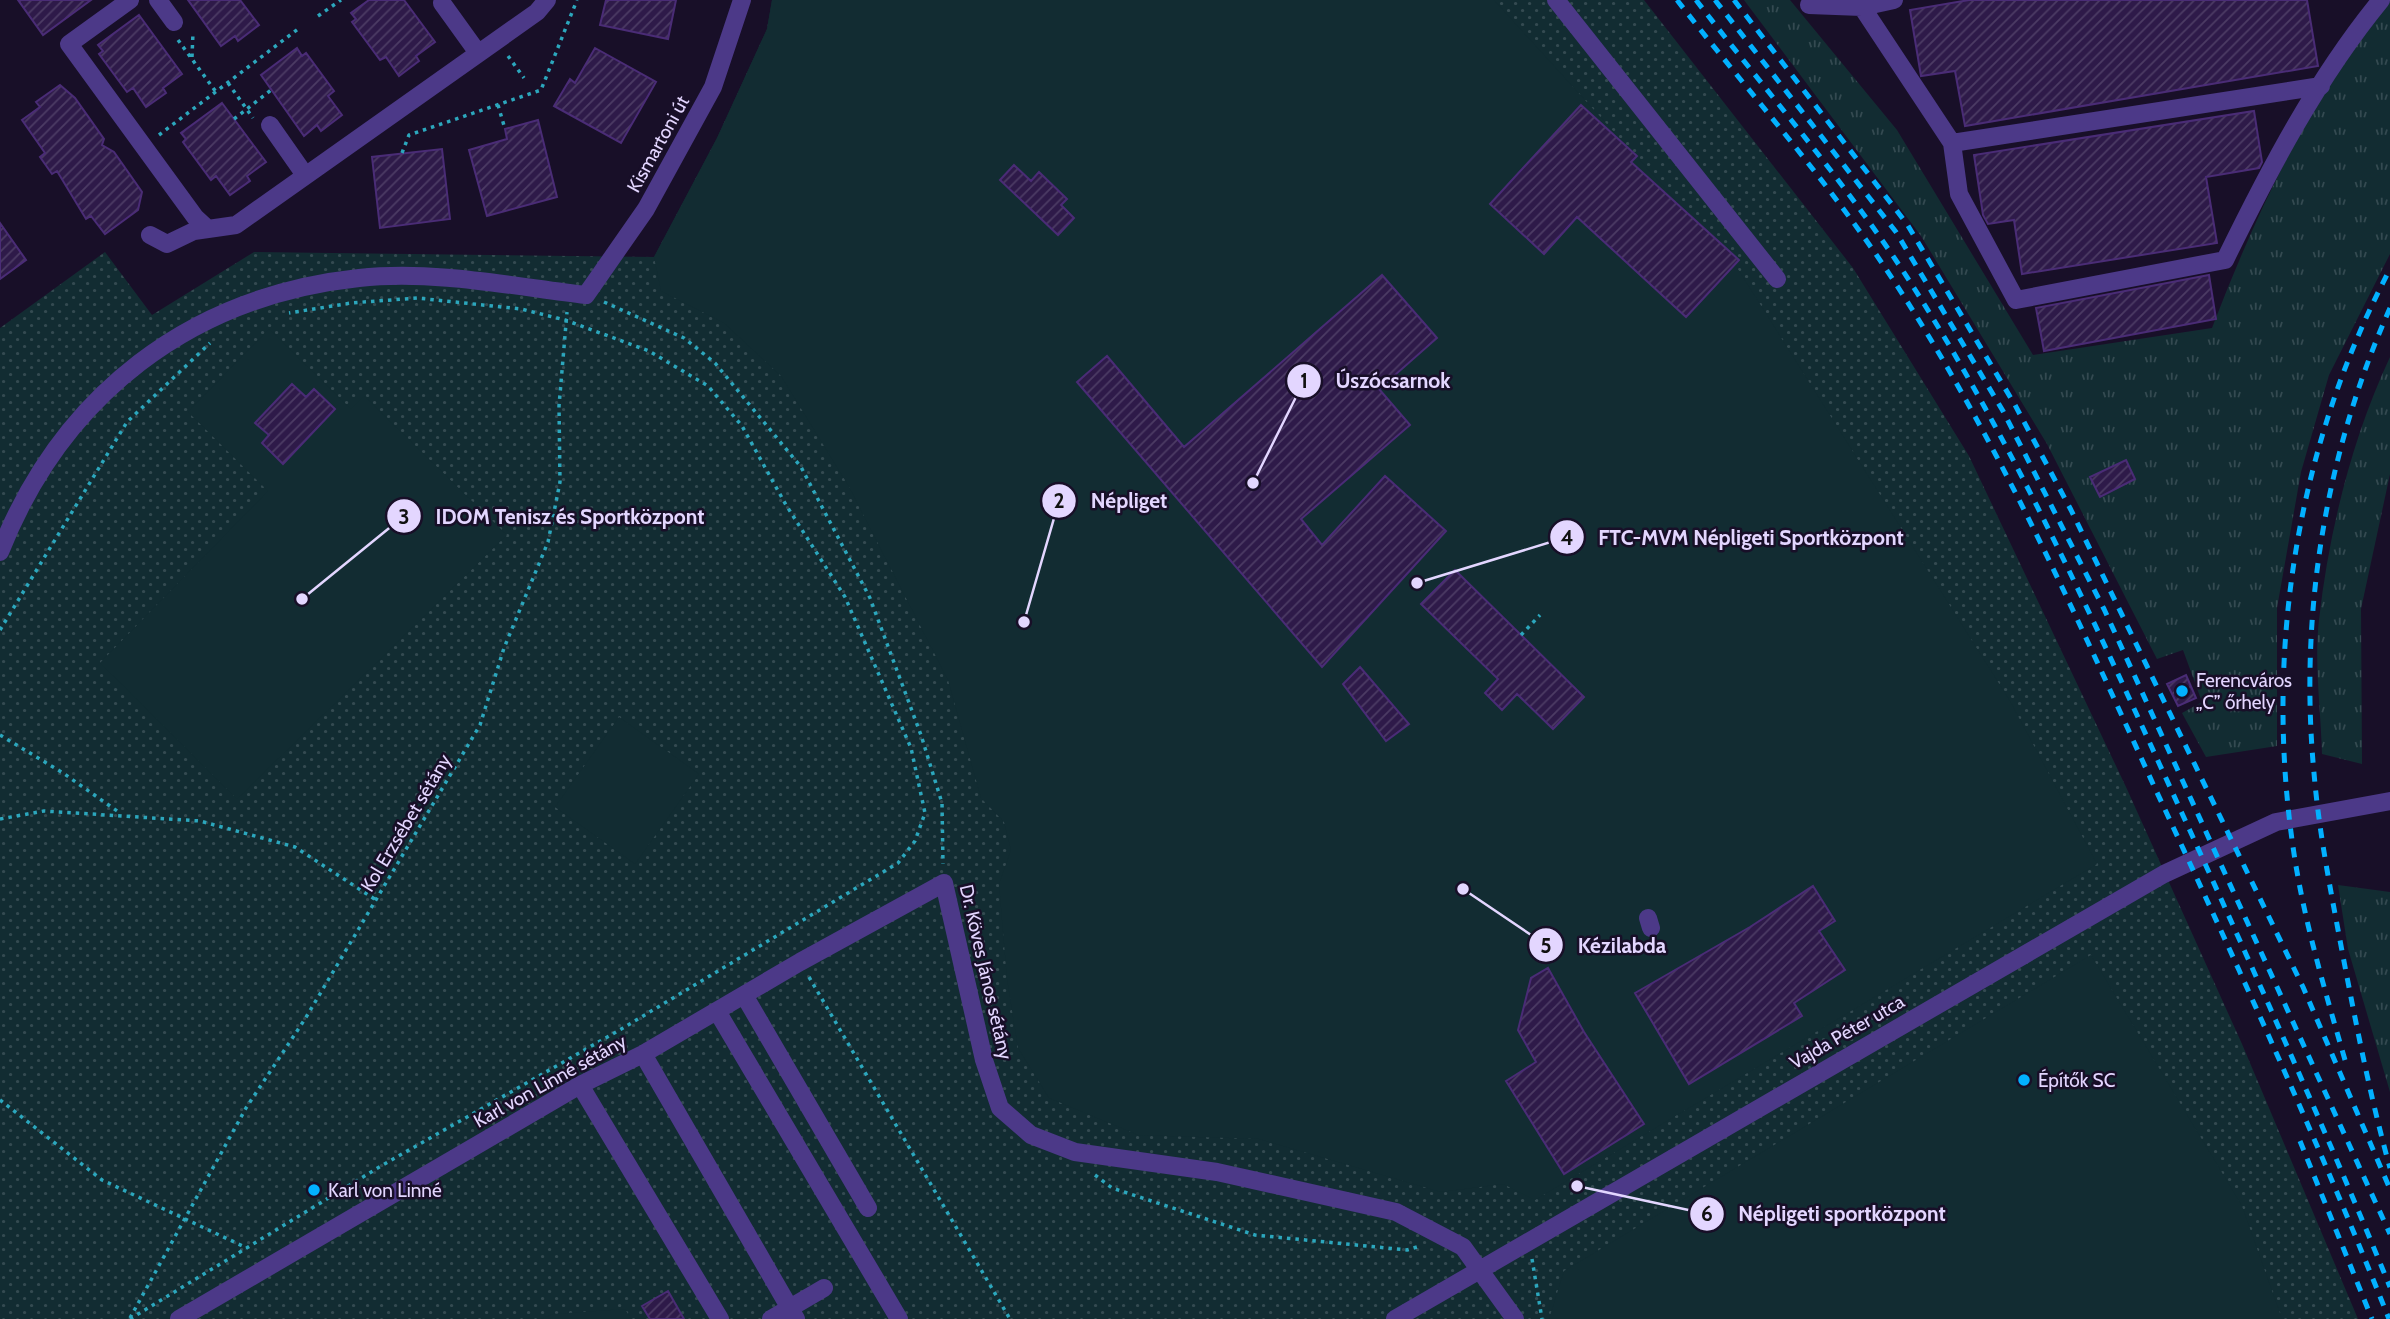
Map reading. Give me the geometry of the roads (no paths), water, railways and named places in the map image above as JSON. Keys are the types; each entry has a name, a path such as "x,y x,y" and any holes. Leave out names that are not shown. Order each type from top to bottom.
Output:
{"street":[{"path":"130,0 69,44 195,217 208,229"},
{"path":"158,0 172,26"},
{"path":"150,235 167,244 194,231 236,225 537,12 547,0"},
{"name":"Kismartoni út","path":"0,552 51,453 90,404 166,342 225,311 284,290 360,277 450,278 578,294 646,209 713,87 742,0"},
{"path":"1556,0 1777,279"},
{"path":"1809,5 1863,6 1894,0"},
{"path":"1863,6 1952,144 1959,194 2015,300 2225,260 2261,186 2321,86 2356,32 2381,0"},
{"path":"442,3 478,53"},
{"path":"1952,144 2321,86"},
{"path":"270,125 305,175"},
{"name":"Vajda Péter utca","path":"1395,1319 2164,874 2276,822 2390,801"},
{"name":"Dr. Köves János sétány","path":"944,883 981,1048 1000,1108 1031,1135 1075,1152 1217,1172 1311,1196 1396,1212 1463,1247 1515,1319"},
{"name":"Karl von Linné sétány","path":"179,1319 580,1085 643,1054 800,962 944,883"},
{"path":"744,995 868,1208"},
{"path":"717,1011 898,1319"},
{"path":"643,1054 793,1314"},
{"path":"580,1085 720,1319"},
{"path":"822,1189 848,1174"},
{"path":"771,1319 793,1314 824,1288"}],"railway":[{"path":"1677,0 1862,234 1925,330 1997,457 2062,587 2245,984 2305,1117 2389,1319"},
{"path":"1696,0 1863,214 1914,288 1984,406 2047,526 2135,712 2280,1029 2390,1287"},
{"path":"1715,0 1896,232 2003,411 2104,609 2390,1234"},
{"path":"1734,0 1907,224 2015,405 2071,510 2303,987 2390,1189"},
{"path":"2345,1060 2311,936 2295,860 2286,784 2283,708 2286,632 2295,557 2310,482 2331,409 2357,338 2390,269"},
{"path":"2390,308 2367,363 2333,478 2314,595 2310,654 2310,714 2322,840 2347,978 2390,1168"},
{"path":"2300,1141 2372,1319"}],"place":[{"name":"Úszócsarnok","path":"1253,483"},
{"name":"FTC-MVM Népligeti Sportközpont","path":"1417,583"},
{"name":"IDOM Tenisz és Sportközpont","path":"302,599"},
{"name":"Népliget","path":"1024,622"},
{"name":"Ferencváros „C” őrhely","path":"2182,691"},
{"name":"Kézilabda","path":"1463,889"},
{"name":"Építők SC","path":"2024,1080"},
{"name":"Népligeti sportközpont","path":"1577,1186"},
{"name":"Karl von Linné","path":"314,1190"}]}
